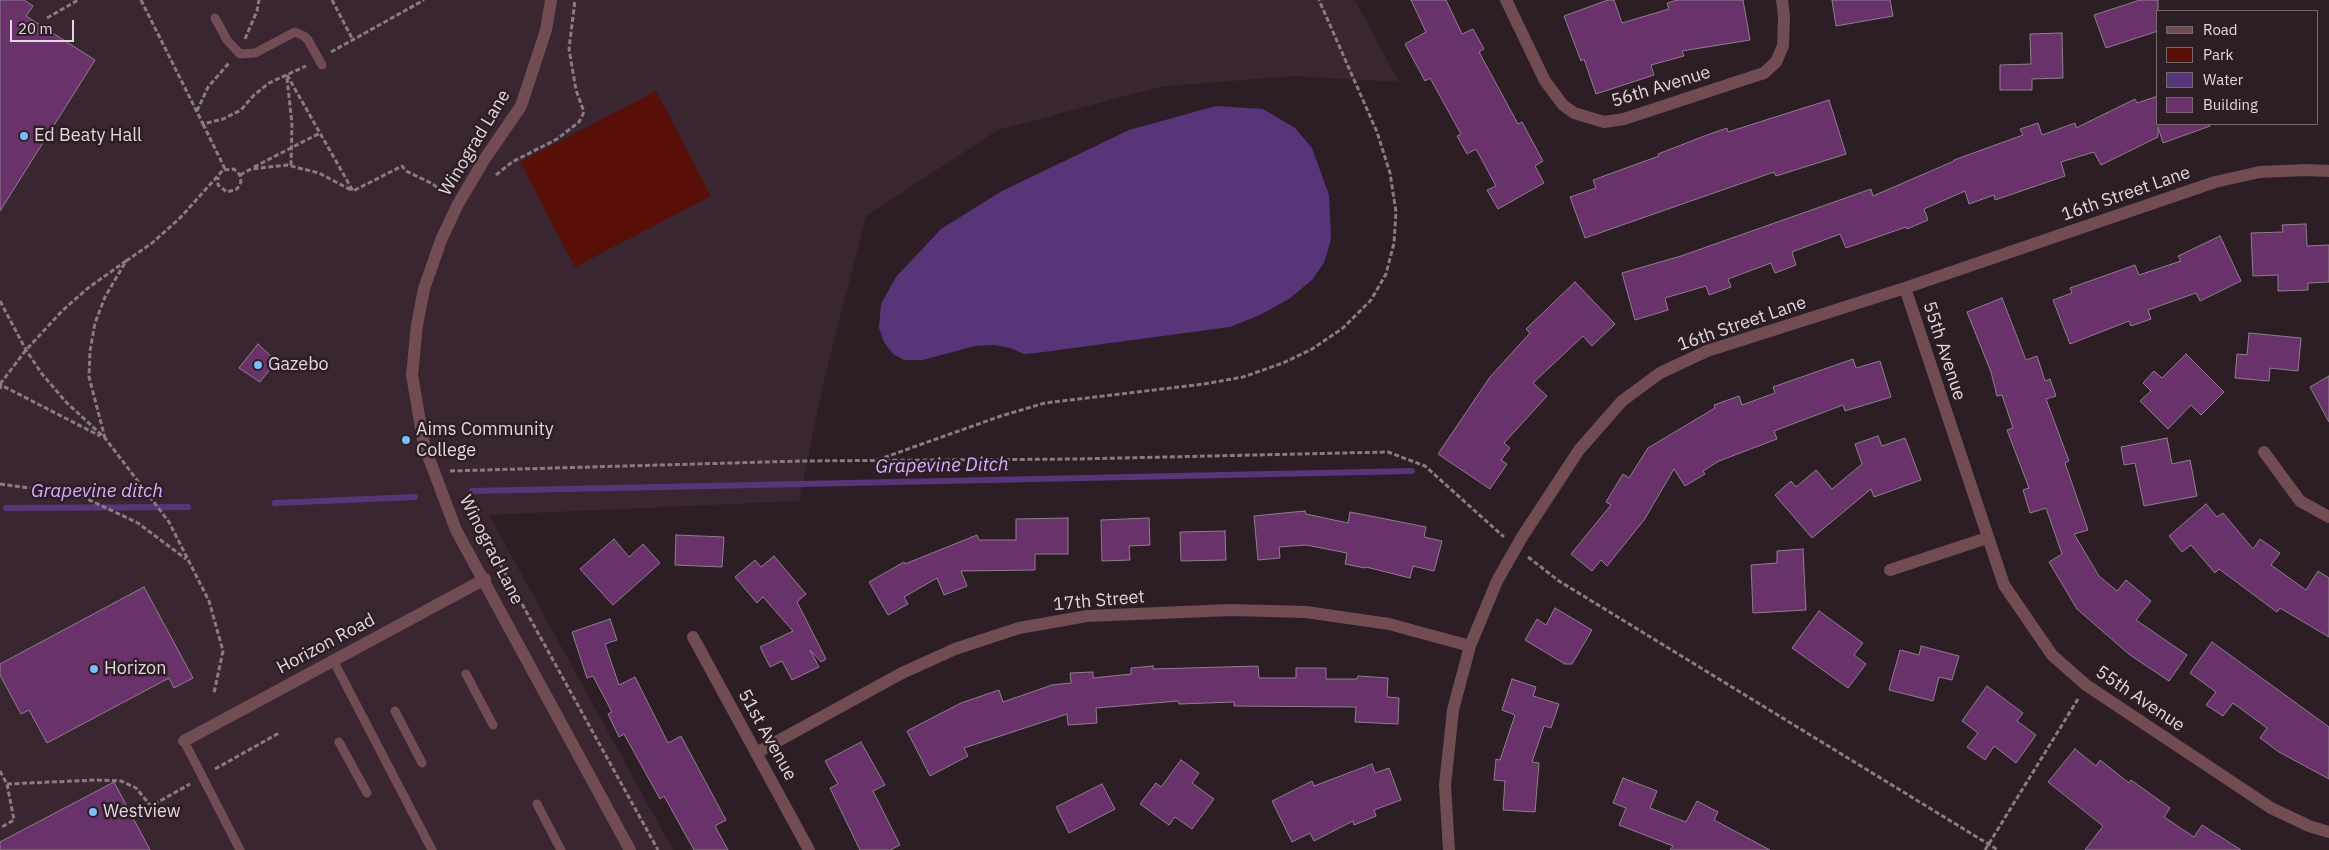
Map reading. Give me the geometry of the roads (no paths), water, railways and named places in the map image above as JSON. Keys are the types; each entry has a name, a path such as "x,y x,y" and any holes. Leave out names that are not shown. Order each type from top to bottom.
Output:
{"street":[{"name":"Winograd Lane","path":"551,0 546,30 521,106 484,160 458,204 441,240 424,289 416,325 412,375 424,445 456,530 630,850"},
{"name":"56th Avenue","path":"1506,0 1545,81 1563,104 1574,113 1604,122 1624,119 1764,73 1776,62 1783,46 1782,0"},
{"name":"16th Street Lane","path":"1448,850 1445,785 1453,710 1470,646 1497,581 1516,548 1578,450 1622,401 1660,373 1707,352 1905,288 2215,182 2260,172 2329,171"},
{"name":"55th Avenue","path":"1905,288 2004,585 2052,655 2086,686 2270,808 2309,826 2329,832"},
{"path":"2264,452 2300,501 2329,517"},
{"path":"1890,570 1988,538"},
{"name":"Horizon Road","path":"184,741 484,579"},
{"name":"17th Street","path":"756,753 902,673 954,649 1020,628 1087,616 1231,610 1306,612 1389,624 1470,646"},
{"name":"51st Avenue","path":"693,637 809,850"}],"lane":[{"path":"215,18 227,40 240,54 255,53 295,32 308,40 322,65"},
{"path":"333,660 432,850"},
{"path":"466,674 493,725"},
{"path":"395,711 422,762"},
{"path":"184,741 240,850"},
{"path":"339,742 367,792"},
{"path":"537,804 561,850"}],"water":[{"path":"1216,106 1263,109 1295,128 1312,148 1329,195 1331,239 1324,263 1312,280 1289,299 1260,315 1230,327 1036,353 1024,354 1010,348 994,345 975,346 923,360 904,360 893,354 884,342 879,328 881,304 896,277 941,229 1002,191 1129,130"}],"waterway":[{"name":"Grapevine Ditch","path":"472,491 1412,471"},
{"name":"Grapevine ditch","path":"275,503 415,497"},
{"name":"Grapevine ditch","path":"6,508 188,507"}],"place":[{"name":"Ed Beaty Hall","path":"24,136"},
{"name":"Gazebo","path":"258,365"},
{"name":"Aims Community College","path":"406,440"},
{"name":"Horizon","path":"94,669"},
{"name":"Westview","path":"93,812"}]}
